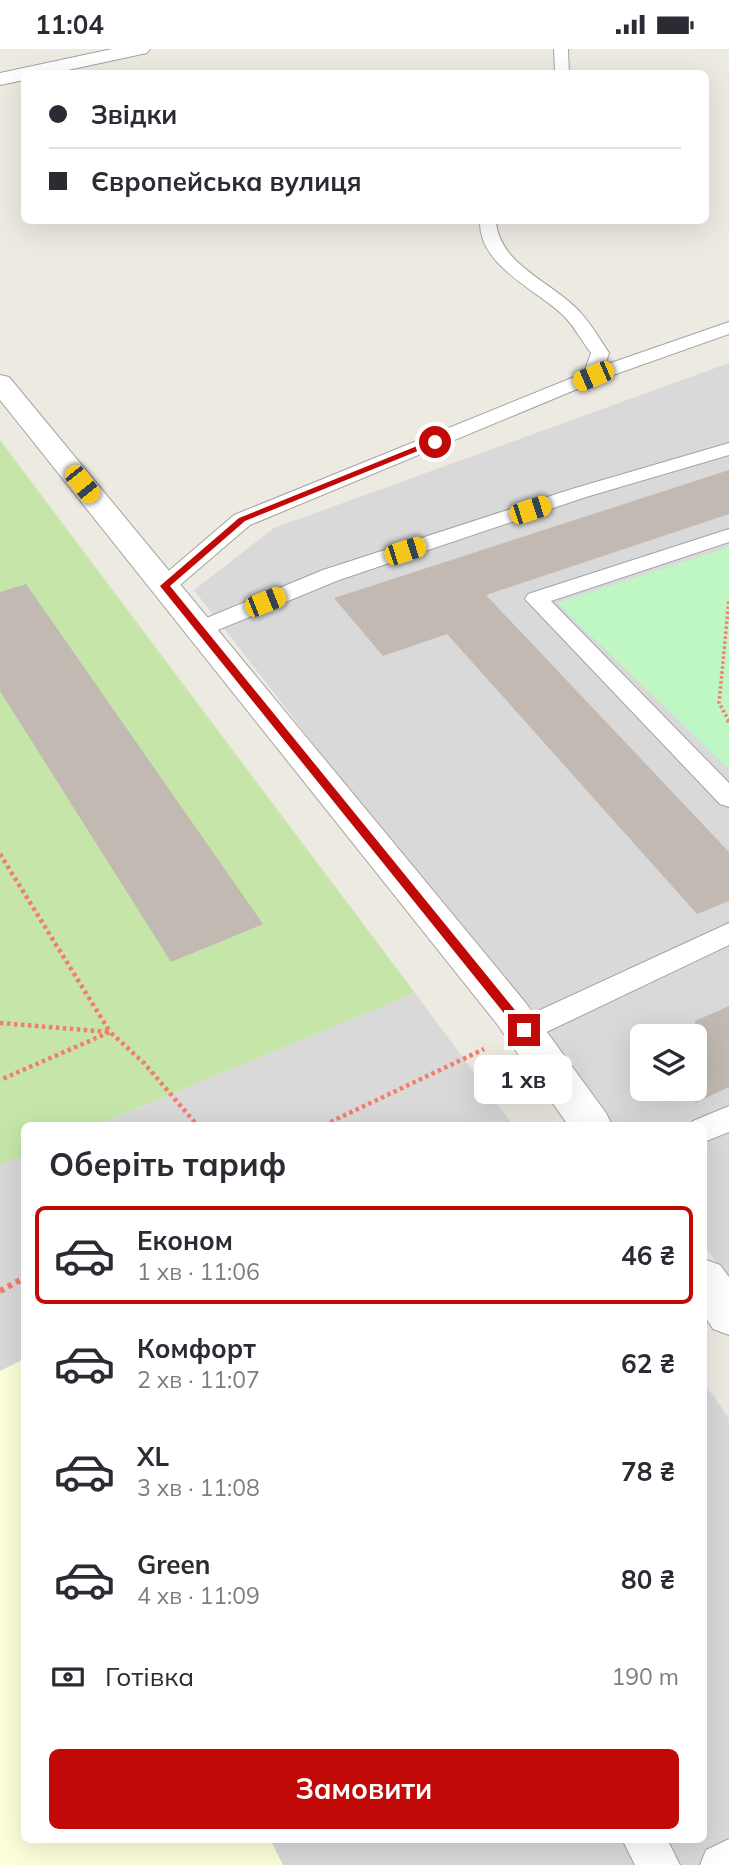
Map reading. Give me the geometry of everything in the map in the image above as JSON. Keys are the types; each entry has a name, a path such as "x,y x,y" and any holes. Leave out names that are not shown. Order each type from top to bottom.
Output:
{"street":[{"path":"42,70 140,49"},
{"path":"0,79 21,74"},
{"path":"0,383 524,1030 589,1122"},
{"path":"707,1283 729,1314"}],"lane":[{"path":"561,49 562,70"},
{"path":"487,224 490,244 571,313 600,353 593,376"},
{"path":"165,586 242,520 593,376 729,328"},
{"path":"200,629 331,575 579,493 729,449"},
{"path":"729,535 536,599 729,798"},
{"path":"524,1030 729,933"},
{"path":"707,1129 729,1118"},
{"path":"645,1843 659,1865"},
{"path":"721,1865 729,1860"}],"path":[{"path":"729,599 719,703 729,722"},
{"path":"0,854 110,1032 144,1063 194,1122"},
{"path":"0,1023 110,1032"},
{"path":"330,1122 524,1030"},
{"path":"0,1080 110,1032"},
{"path":"0,1291 21,1280"}],"shaded area":[{"path":"729,363 729,1279 707,1250 707,1122 608,1122 194,590 274,528"},
{"path":"415,993 511,1122 103,1122"},
{"path":"21,1156 21,1843 707,1843 707,1387 729,1418 729,1865 0,1865 0,1165"},
{"path":"21,1360 21,1843 272,1843 283,1865 0,1865 0,1371"}],"green space":[{"path":"0,440 415,993 103,1122 21,1122 21,1156 0,1165"},
{"path":"729,547 729,769 557,603"}],"building":[{"path":"729,470 729,514 486,595 729,852 729,901 697,914 447,634 383,656 334,598"},
{"path":"26,584 263,924 171,962 0,691 0,592"},
{"path":"729,1006 729,1087 707,1097 707,1024 695,1024 695,1021"}],"route":[{"path":"435,442 242,520 165,586 524,1030"}]}
